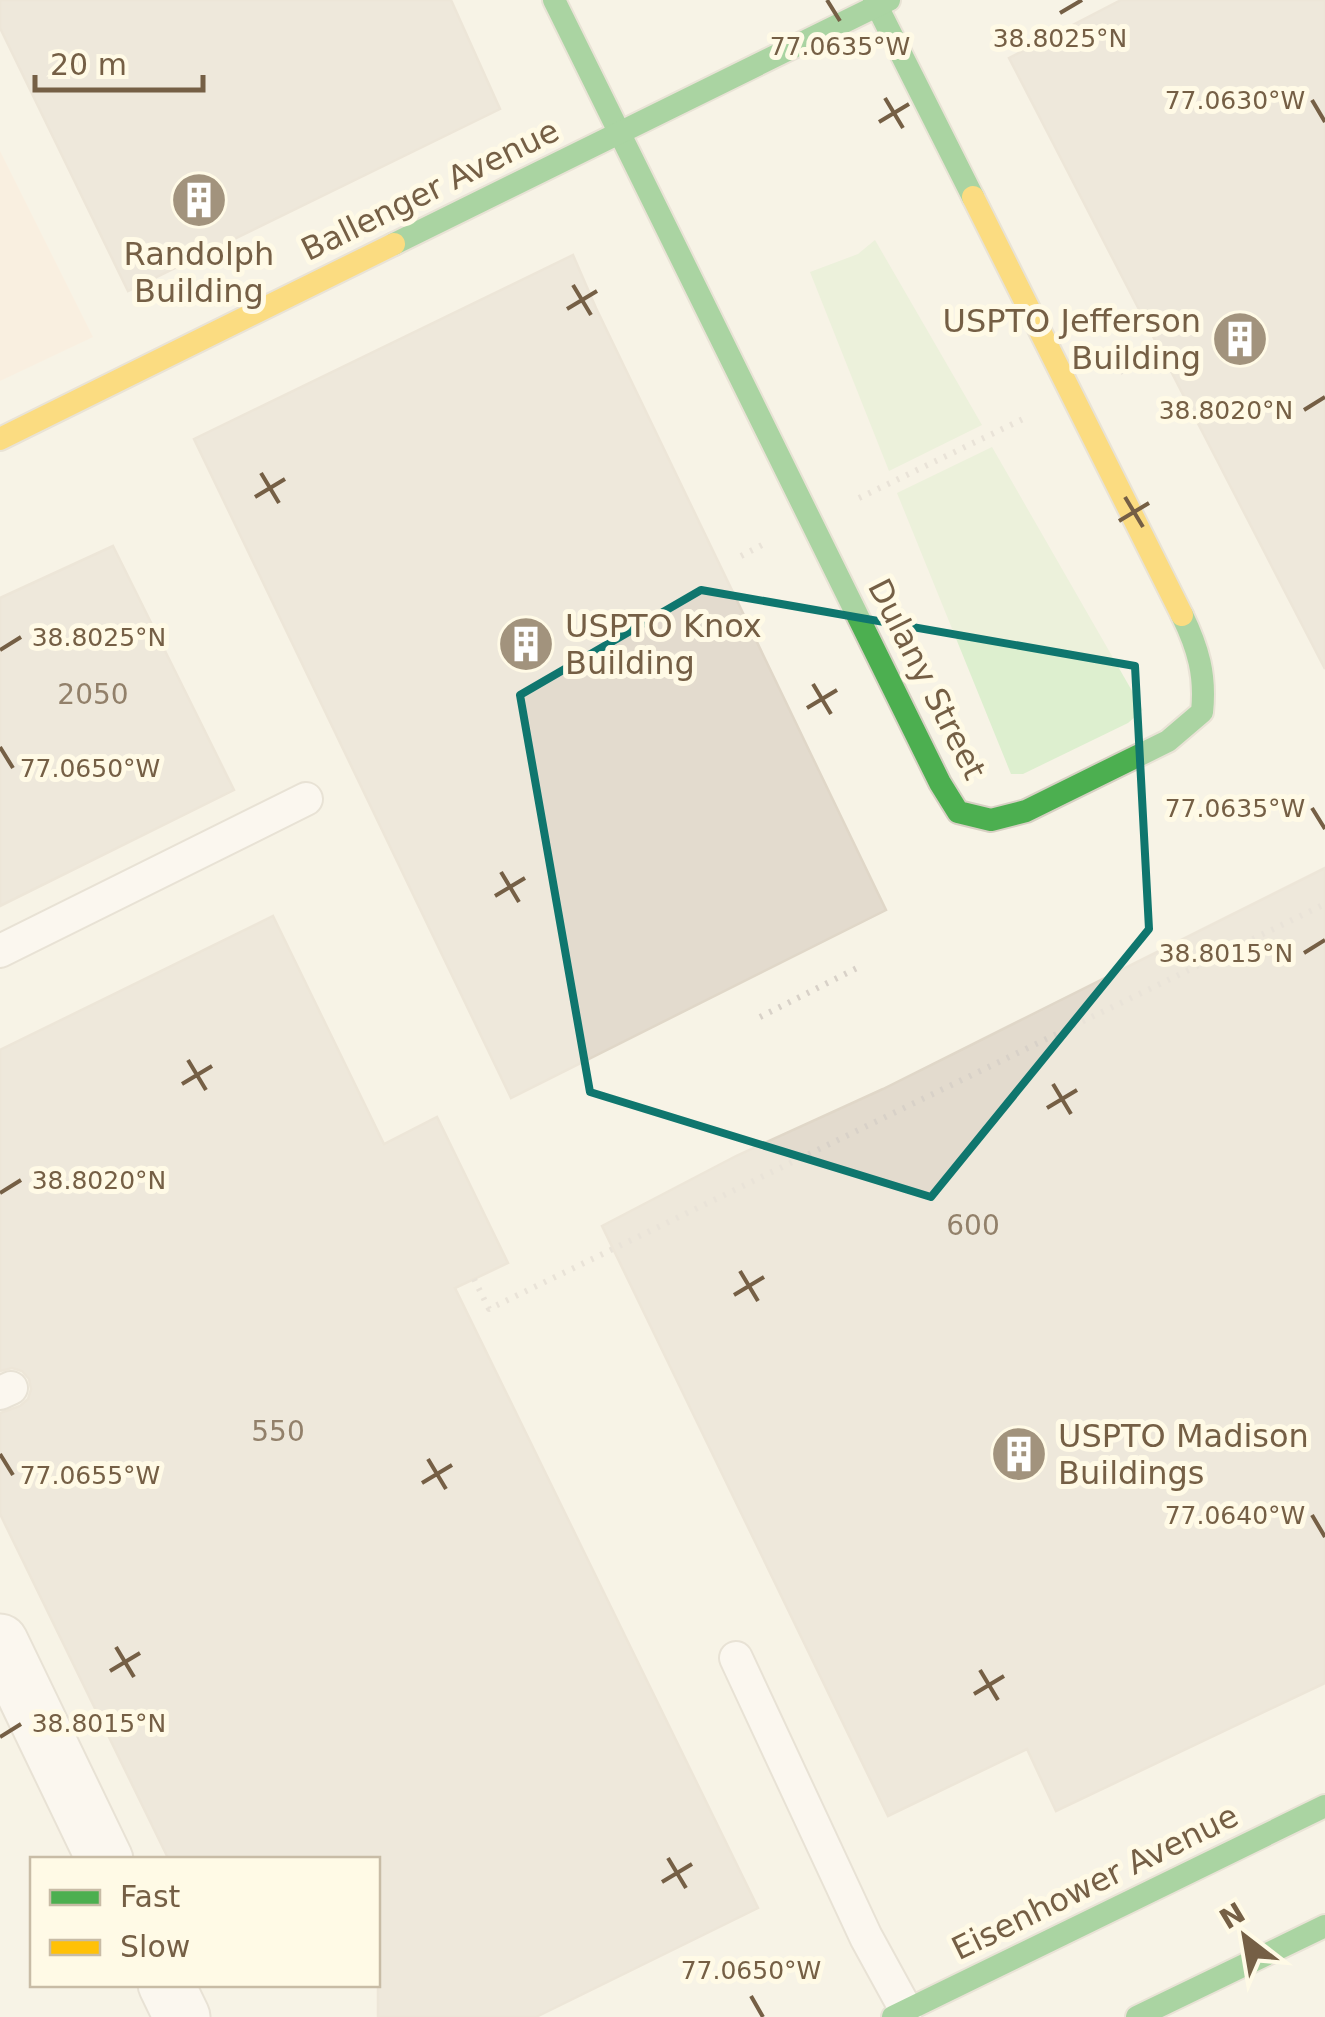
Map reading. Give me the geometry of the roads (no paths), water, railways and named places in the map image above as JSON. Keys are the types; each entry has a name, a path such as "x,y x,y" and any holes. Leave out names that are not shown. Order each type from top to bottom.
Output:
{"street":[{"name":"Dulany Street","path":"554,0 940,783 958,812 992,820 1026,812 1168,741 1202,712 1204,682 1196,644 880,2"},
{"name":"Ballenger Avenue","path":"0,439 880,2"},
{"path":"0,1642 105,1857"},
{"name":"Eisenhower Avenue","path":"900,2014 1325,1806"},
{"path":"1137,2017 1325,1926"},
{"path":"167,1987 182,2017"}],"lane":[{"path":"0,951 306,800"},
{"path":"736,1658 900,2014"}],"place":[{"name":"Randolph Building","path":"199,200"},
{"name":"USPTO Jefferson Building","path":"1240,339"},
{"name":"USPTO Knox Building","path":"526,644"},
{"name":"USPTO Madison Buildings","path":"1019,1454"}]}
